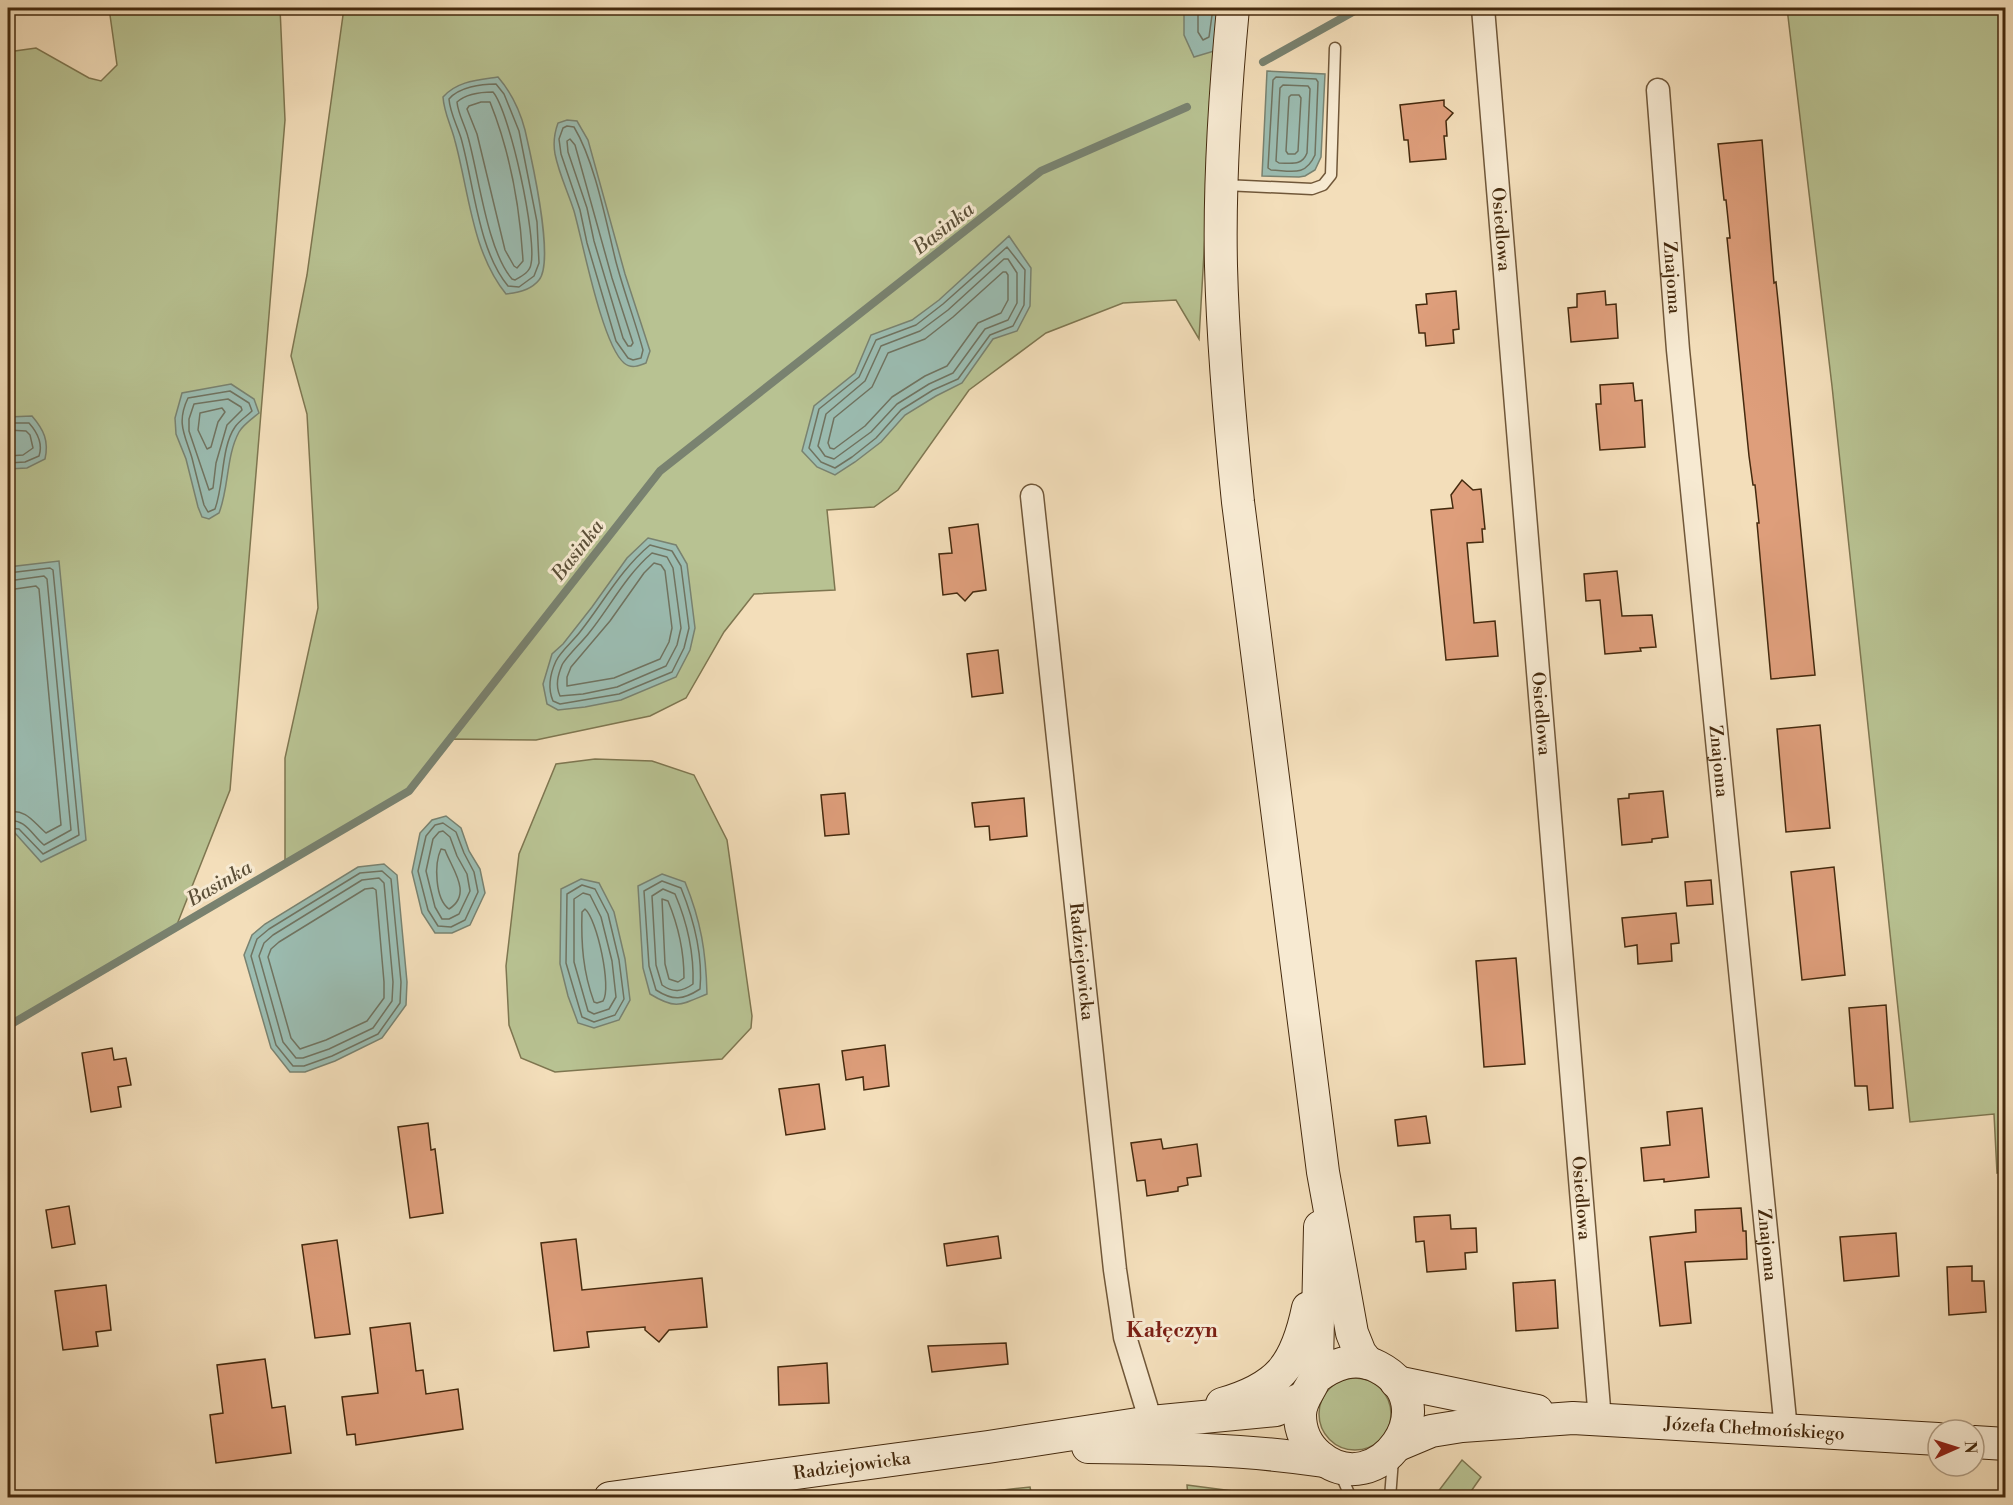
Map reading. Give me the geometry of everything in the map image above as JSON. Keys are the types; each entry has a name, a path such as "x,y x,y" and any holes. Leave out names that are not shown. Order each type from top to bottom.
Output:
{"main road":[{"path":"1233,8 1221,185 1223,339 1238,502 1323,1172 1352,1333 1360,1353 1368,1363 1388,1374 1396,1382 1405,1396 1408,1412 1406,1429 1397,1448 1385,1460 1368,1468 1349,1470 1331,1464 1311,1449 1303,1433 1300,1416 1317,1364 1318,1251 1323,1172"},
{"path":"1151,1422 1246,1397 1277,1379 1291,1360 1303,1332 1318,1251"},
{"path":"1309,1388 1330,1367 1349,1362 1368,1363"},
{"name":"Józefa Chełmońskiego","path":"1396,1382 1586,1419"},
{"name":"Radziejowicka","path":"610,1497 988,1447 1151,1422 1276,1410 1309,1388"},
{"name":"Józefa Chełmońskiego","path":"1397,1448 1431,1431 1586,1419 1926,1438"},
{"path":"1986,1443 2006,1444"},
{"name":"Radziejowicka","path":"988,1447 1154,1448 1267,1454 1331,1464"}],"street":[{"name":"Osiedlowa","path":"1483,8 1586,1419"},
{"name":"Znajoma","path":"1658,90 1678,350 1786,1430"},
{"name":"Radziejowicka","path":"1032,496 1116,1270 1125,1337 1151,1422"}],"lane":[{"path":"1221,185 1312,189 1323,184 1331,175 1335,48"},
{"path":"1390,1497 1397,1448"},
{"path":"1331,1464 1347,1486 1351,1497"}],"green space":[{"path":"109,8 280,8 285,120 230,790 176,927 8,1026 8,52 36,48 89,78 101,81 117,65"},
{"path":"344,8 1227,8 1208,184 1199,339 1176,300 1123,303 1046,333 969,390 898,490 874,507 827,510 835,590 754,594 724,632 686,698 650,716 536,740 450,739 409,791 285,864 285,758 318,608 307,414 291,356 307,275"},
{"path":"1787,8 2005,8 2006,1170 1997,1173 1994,1114 1910,1122 1832,386"},
{"path":"595,759 652,761 694,775 727,840 752,1016 751,1028 722,1059 555,1072 521,1058 509,1025 506,966 519,854 556,764"},
{"path":"1355,1378 1375,1384 1385,1394 1391,1414 1385,1434 1375,1444 1355,1450 1335,1444 1325,1434 1319,1414 1325,1394 1335,1384"},
{"path":"1462,1460 1481,1477 1467,1497 1434,1497"},
{"path":"1187,1485 1256,1494 1264,1497 1188,1497"},
{"path":"1030,1487 1032,1497 941,1497"}],"water":[{"path":"1184,8 1227,8 1221,49 1194,57 1184,35"},
{"path":"1267,71 1325,74 1321,157 1315,170 1305,176 1262,176"},
{"path":"498,77 514,102 525,130 540,208 544,252 543,269 539,280 524,290 506,294 486,260 479,241 443,97 461,84"},
{"path":"567,120 577,121 588,140 625,274 650,351 646,363 641,365 632,366 624,363 608,336 601,315 574,211 555,154 554,138 558,123"},
{"path":"1009,236 1031,268 1030,306 1017,331 993,339 962,383 905,415 881,442 855,462 835,475 817,467 802,451 814,406 855,373 871,335 912,320 939,300"},
{"path":"231,384 254,399 259,413 239,432 232,451 219,513 209,519 202,517 198,507 186,459 176,434 175,418 182,393"},
{"path":"32,416 44,436 45,459 27,468 8,469 8,417"},
{"path":"648,538 676,545 687,564 695,628 690,650 676,677 621,700 558,710 547,704 543,684 552,654 563,644 592,607 627,558"},
{"path":"59,561 86,840 41,862 15,833 8,834 8,567"},
{"path":"446,816 461,828 469,851 480,869 485,893 470,925 452,933 435,933 422,913 412,872 420,833 432,820"},
{"path":"384,864 397,875 407,982 406,1005 382,1038 335,1061 305,1072 290,1072 271,1048 244,955 252,935 265,924 358,867"},
{"path":"662,874 685,882 699,924 704,950 707,994 678,1004 666,1002 650,994 643,968 638,886"},
{"path":"581,879 599,883 614,912 625,959 630,1000 619,1020 594,1028 578,1023 560,964 561,889"}],"building":[{"path":"1444,100 1444,106 1453,113 1446,121 1447,136 1444,136 1446,159 1410,162 1408,140 1404,140 1400,105"},
{"path":"1762,140 1774,283 1776,282 1815,675 1771,679 1757,523 1759,523 1749,456 1727,238 1730,238 1718,144"},
{"path":"1456,291 1459,329 1453,330 1454,343 1426,346 1425,333 1419,333 1416,305 1427,304 1426,294"},
{"path":"1605,291 1606,305 1616,304 1618,338 1571,342 1568,308 1577,307 1577,294"},
{"path":"1633,383 1635,401 1642,400 1645,447 1600,450 1596,404 1601,404 1600,385"},
{"path":"1462,480 1473,490 1481,489 1485,529 1482,529 1483,542 1467,543 1474,623 1495,621 1498,656 1446,660 1431,510 1453,508 1451,495"},
{"path":"978,524 986,590 973,592 965,601 957,593 943,595 939,554 952,553 949,528"},
{"path":"1617,571 1622,616 1652,615 1656,647 1640,648 1641,651 1605,654 1600,600 1586,601 1584,574"},
{"path":"998,650 1003,693 972,697 967,654"},
{"path":"1820,725 1830,828 1786,832 1777,729"},
{"path":"1663,791 1668,837 1652,839 1652,842 1622,845 1618,799 1629,798 1629,794"},
{"path":"845,793 849,834 825,836 821,795"},
{"path":"1024,798 1027,836 990,840 989,826 975,827 972,803"},
{"path":"1834,867 1845,975 1802,980 1791,872"},
{"path":"1711,880 1713,904 1687,906 1685,882"},
{"path":"1676,913 1679,943 1671,944 1672,961 1638,964 1637,945 1625,947 1622,918"},
{"path":"1516,958 1525,1064 1484,1067 1476,961"},
{"path":"1886,1005 1893,1108 1869,1110 1867,1086 1855,1086 1849,1008"},
{"path":"885,1045 889,1086 864,1090 863,1077 846,1080 842,1051"},
{"path":"112,1048 114,1060 126,1058 131,1085 118,1087 121,1107 91,1112 82,1053"},
{"path":"819,1084 825,1129 786,1135 779,1089"},
{"path":"1702,1108 1709,1177 1664,1182 1664,1179 1644,1181 1641,1148 1670,1145 1667,1112"},
{"path":"1426,1116 1430,1143 1398,1146 1395,1120"},
{"path":"428,1123 431,1150 435,1149 443,1213 410,1218 398,1127"},
{"path":"1161,1139 1163,1149 1197,1144 1201,1176 1187,1178 1188,1185 1178,1187 1178,1191 1147,1196 1145,1180 1137,1181 1131,1143"},
{"path":"69,1206 75,1244 52,1248 46,1210"},
{"path":"1741,1208 1743,1231 1746,1231 1747,1259 1685,1262 1691,1323 1660,1326 1650,1237 1696,1232 1695,1210"},
{"path":"1450,1215 1451,1229 1476,1228 1477,1252 1465,1253 1466,1269 1427,1272 1424,1241 1416,1242 1414,1217"},
{"path":"1896,1233 1899,1276 1844,1281 1840,1237"},
{"path":"998,1236 1001,1258 947,1266 944,1244"},
{"path":"576,1239 582,1290 702,1278 707,1327 669,1330 659,1342 645,1330 645,1327 587,1332 589,1347 554,1351 541,1243"},
{"path":"337,1240 350,1334 315,1338 302,1245"},
{"path":"1972,1266 1972,1281 1984,1281 1986,1312 1949,1315 1947,1267"},
{"path":"1555,1280 1558,1328 1516,1331 1513,1283"},
{"path":"106,1285 111,1330 96,1332 98,1346 63,1350 55,1291"},
{"path":"410,1323 416,1371 423,1370 426,1394 458,1389 463,1429 356,1445 355,1434 347,1435 342,1397 378,1393 370,1328"},
{"path":"1006,1343 1008,1364 932,1372 928,1346"},
{"path":"265,1359 272,1408 285,1406 291,1453 216,1463 210,1415 223,1413 217,1365"},
{"path":"827,1363 829,1403 779,1405 778,1367"}],"waterway":[{"path":"1263,62 1360,8"},
{"name":"Basinka","path":"8,1026 409,791 660,471 1041,171 1187,107"}],"district":[{"name":"Kałęczyn","path":"1172,1330"}]}
